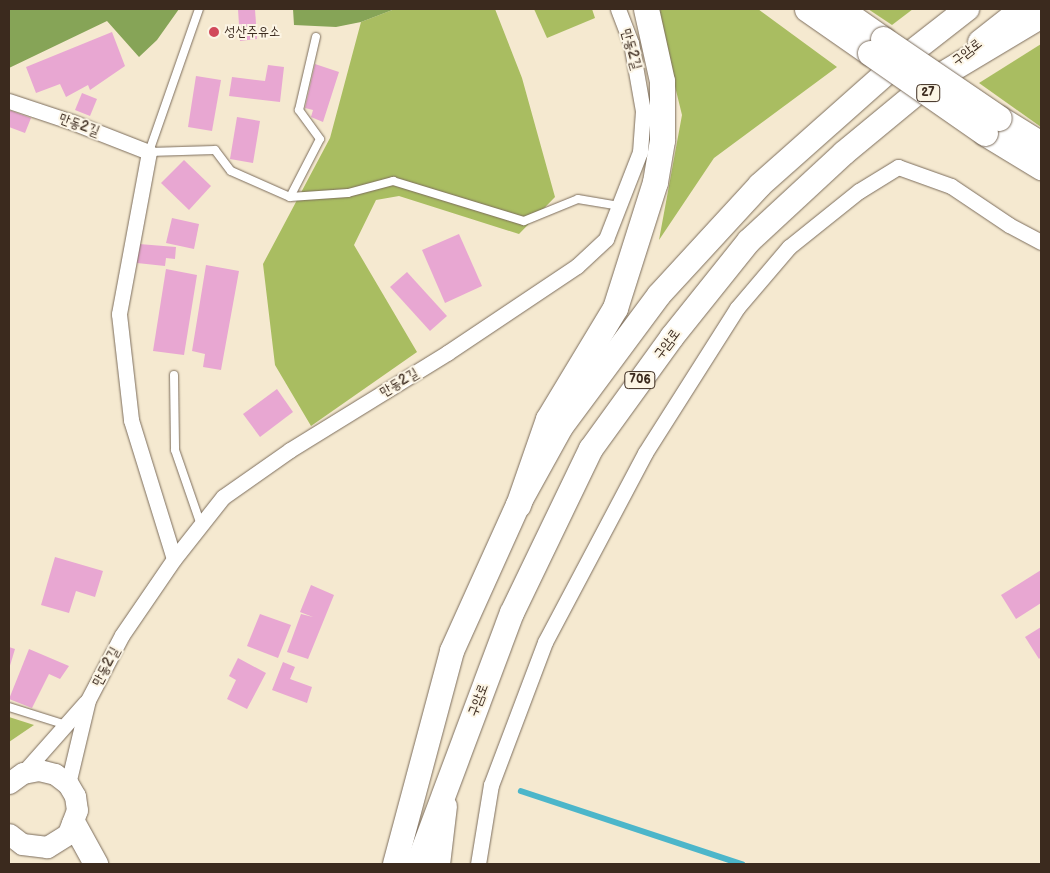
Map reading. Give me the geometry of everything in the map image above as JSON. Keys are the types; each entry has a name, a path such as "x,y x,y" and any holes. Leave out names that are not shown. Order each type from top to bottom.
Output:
{"highway":[{"path":"518,505 548,419 615,308 655,182 662,140 662,81 646,9"},
{"path":"807,9 876,46 992,125 1041,167"},
{"path":"840,9 876,46"},
{"path":"929,82 1041,15"},
{"path":"992,125 1041,144"}],"main road":[{"name":"706","path":"397,853 452,651 518,505 561,427 659,296 760,185 894,66 968,9"},
{"name":"구암로","path":"418,864 449,774 512,613 591,449 672,337 749,241 844,153 929,82 1022,9"},
{"path":"15,778 39,770 55,774 68,784 75,796 74,824 90,862"},
{"path":"439,864 449,774"},
{"path":"16,839 34,848 52,844 68,834 74,824"},
{"path":"16,839 35,864"},
{"path":"388,864 397,853"}],"street":[{"name":"만동2길","path":"88,700 122,635 174,559 223,496 290,450 448,353 576,266 606,239 640,152 643,111 631,43 618,9"},
{"name":"만동2길","path":"9,102 72,122 148,152"},
{"path":"148,152 119,314 131,420 174,559"},
{"path":"478,864 491,785 546,642 645,453 737,308 789,247 860,191 898,167 951,186 1009,225 1041,242"},
{"path":"15,778 88,700"},
{"path":"68,784 88,700"}],"lane":[{"path":"148,152 199,9"},
{"path":"290,197 320,139 300,110 316,37"},
{"name":"만동2길","path":"148,152 215,150 231,172 290,197 348,193 393,181 524,221 578,199 620,206"},
{"path":"174,375 175,450 200,525"},
{"path":"9,708 66,725"}],"green space":[{"path":"9,9 179,9 157,40 139,57 107,21 9,68"},
{"path":"293,9 395,9 361,22 336,27 294,25"},
{"path":"395,9 495,9 522,78 555,197 519,234 399,196 376,200 354,245 417,352 311,426 275,365 263,264 330,138 361,22"},
{"path":"534,9 592,9 595,18 547,38"},
{"path":"656,9 758,9 837,67 714,158 659,240 682,115"},
{"path":"868,9 913,9 892,25"},
{"path":"1041,44 1041,127 979,83"},
{"path":"9,717 34,725 9,742"}],"building":[{"path":"238,9 255,9 257,39 240,41"},
{"path":"112,32 125,66 90,90 88,85 66,97 60,84 36,93 26,67"},
{"path":"315,64 339,72 323,122 311,117 313,110 305,108"},
{"path":"268,65 284,67 280,102 229,96 232,77 265,81"},
{"path":"196,76 221,80 212,131 188,127"},
{"path":"82,93 97,99 90,116 75,110"},
{"path":"9,110 31,118 25,133 9,127"},
{"path":"237,117 260,121 253,163 230,159"},
{"path":"184,160 211,186 189,210 161,183"},
{"path":"172,218 199,224 194,249 166,243"},
{"path":"459,234 482,286 445,303 422,250"},
{"path":"139,244 176,247 175,259 166,258 165,266 137,263"},
{"path":"206,265 239,271 221,370 203,367 205,354 192,351"},
{"path":"166,269 197,275 184,355 153,351"},
{"path":"407,272 447,316 430,331 390,287"},
{"path":"277,389 293,412 260,437 243,414"},
{"path":"55,557 103,571 95,597 76,591 69,613 41,605"},
{"path":"1041,570 1041,603 1016,619 1001,595"},
{"path":"311,585 334,595 308,659 287,652 301,614 313,617 300,612"},
{"path":"260,614 291,625 278,658 247,646"},
{"path":"1041,627 1041,657 1039,659 1025,637"},
{"path":"9,647 15,649 9,669"},
{"path":"29,649 69,666 60,679 49,674 32,708 9,699"},
{"path":"238,658 266,673 247,709 227,699 236,680 229,676"},
{"path":"283,662 295,667 290,679 312,687 307,703 272,690"}],"waterway":[{"path":"521,791 742,864"}],"place":[{"name":"성산주유소","path":"214,32"}]}
